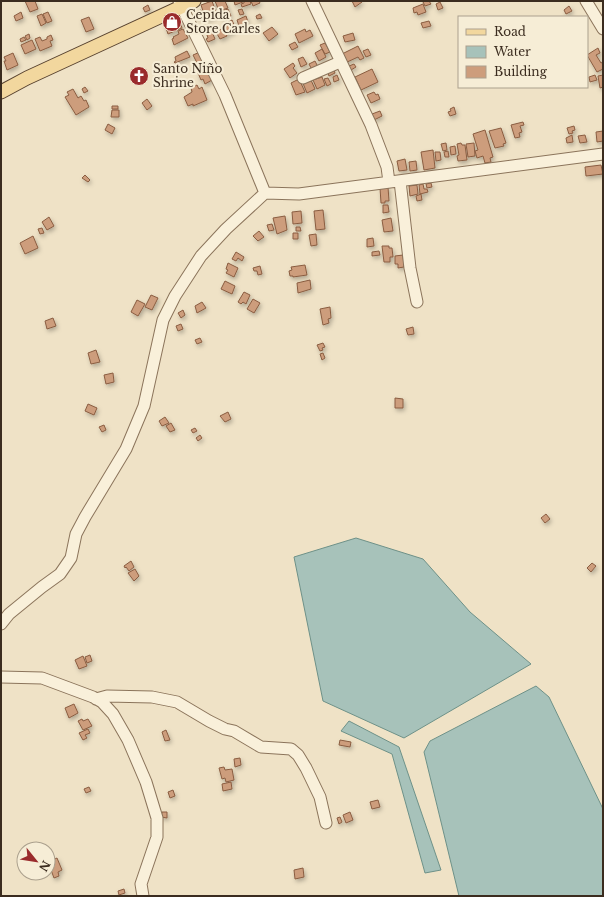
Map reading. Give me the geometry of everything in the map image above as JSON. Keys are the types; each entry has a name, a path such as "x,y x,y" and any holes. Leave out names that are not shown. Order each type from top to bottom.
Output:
{"main road":[{"path":"1,92 27,78 185,3"}],"street":[{"path":"312,1 371,125 394,181 417,302"},
{"path":"586,1 603,29"},
{"path":"185,3 265,193"},
{"path":"303,78 340,62"},
{"path":"1,624 9,614 60,574 71,558 76,534 126,449 144,406 163,320 175,296 201,256 226,229 265,193 299,194 603,154"},
{"path":"1,677 42,678 96,698 113,714 128,740 146,782 157,818 157,837 141,884 143,896"},
{"path":"96,698 107,696 152,697 177,702 214,724 224,729 234,730 261,746 291,749 298,755 306,768 320,797 326,823"}],"water":[{"path":"356,538 423,559 470,612 531,664 404,738 323,701 294,557"},
{"path":"536,686 549,697 603,809 603,896 459,896 424,752 430,741"},
{"path":"349,721 399,747 441,870 425,873 392,754 341,731"}],"building":[{"path":"25,1 35,1 38,9 30,12"},
{"path":"212,1 217,15 206,20 201,5"},
{"path":"215,1 225,1 228,8 219,11"},
{"path":"234,1 242,1 243,2 235,5"},
{"path":"244,1 250,1 251,4 242,7 241,4 244,3"},
{"path":"251,1 259,1 260,3 253,6"},
{"path":"352,1 362,1 362,2 355,7"},
{"path":"429,1 431,4 425,6 423,2"},
{"path":"440,2 443,8 438,10 436,4"},
{"path":"423,4 426,12 418,15 417,12 414,13 413,8"},
{"path":"148,5 150,10 145,12 143,8"},
{"path":"569,6 572,11 566,14 564,10"},
{"path":"228,9 231,16 223,19 220,12"},
{"path":"242,9 244,14 240,15 238,10"},
{"path":"201,10 203,16 198,18 196,12"},
{"path":"21,12 23,18 16,21 14,16"},
{"path":"48,12 52,21 47,23 43,14"},
{"path":"42,14 46,23 41,26 37,16"},
{"path":"260,14 262,18 257,19 256,16"},
{"path":"246,16 248,22 239,26 237,20"},
{"path":"89,17 94,29 86,32 81,20"},
{"path":"179,19 182,28 168,34 165,25"},
{"path":"232,20 235,27 232,28 234,31 228,34 223,25"},
{"path":"429,21 431,26 423,28 421,23"},
{"path":"272,27 278,34 269,41 263,33"},
{"path":"223,28 227,36 220,39 216,32"},
{"path":"183,29 188,38 174,45 172,39 174,38 173,37 179,34 178,31"},
{"path":"305,29 306,32 310,30 313,36 299,43 295,34"},
{"path":"212,32 215,39 208,42 206,39 208,38 207,35"},
{"path":"353,33 355,40 345,42 343,36"},
{"path":"29,34 30,38 27,40 25,36"},
{"path":"51,35 53,40 50,41 52,46 40,51 35,39 40,37 42,41"},
{"path":"24,37 26,40 21,42 20,39"},
{"path":"32,40 36,49 25,54 21,45"},
{"path":"295,42 298,47 292,50 289,45"},
{"path":"325,43 330,52 325,54 320,45"},
{"path":"358,46 364,58 360,60 358,57 345,63 342,54"},
{"path":"598,48 600,53 596,55 601,63 603,62 603,69 597,72 588,54"},
{"path":"322,49 326,57 319,61 315,53"},
{"path":"368,49 371,55 366,57 363,51"},
{"path":"187,51 190,57 175,63 174,62 176,61 175,57"},
{"path":"200,52 203,61 197,63 193,55"},
{"path":"13,53 18,65 7,70 4,57"},
{"path":"303,57 307,64 301,67 298,59"},
{"path":"315,61 318,67 312,70 309,64"},
{"path":"293,63 295,66 293,68 297,73 290,78 284,69"},
{"path":"354,64 356,67 351,70 349,66"},
{"path":"141,68 143,76 135,79 132,71"},
{"path":"333,68 335,73 329,76 327,71"},
{"path":"208,69 212,80 205,84 203,79 201,80 198,73"},
{"path":"372,69 378,82 361,90 355,77"},
{"path":"337,75 339,80 334,82 333,77"},
{"path":"595,75 597,80 590,82 589,77"},
{"path":"603,75 603,87 600,88 598,76"},
{"path":"322,77 325,85 317,89 313,80"},
{"path":"310,78 315,89 307,93 302,81"},
{"path":"328,78 331,84 327,86 324,79"},
{"path":"299,79 305,92 296,95 291,83"},
{"path":"197,85 199,89 202,87 207,100 193,106 193,104 188,106 184,97 192,92 191,88"},
{"path":"85,87 88,91 84,93 82,89"},
{"path":"73,89 78,98 81,96 84,101 86,100 89,107 76,115 65,97 69,95 67,92"},
{"path":"374,92 376,95 378,94 380,99 371,103 367,95"},
{"path":"147,99 152,106 147,110 142,103"},
{"path":"112,106 118,106 118,109 112,109"},
{"path":"454,107 456,114 450,116 448,112"},
{"path":"112,110 119,110 119,117 111,117"},
{"path":"380,111 382,116 374,120 372,114"},
{"path":"523,122 524,125 520,126 522,132 519,133 520,137 515,138 511,125"},
{"path":"108,124 115,128 112,134 105,130"},
{"path":"574,126 575,130 572,131 573,133 569,134 567,128"},
{"path":"501,128 506,143 503,144 504,146 495,148 489,131"},
{"path":"485,130 493,157 490,158 491,162 485,163 483,156 477,158 475,151 478,150 473,134"},
{"path":"603,131 603,141 597,142 596,132"},
{"path":"572,135 573,142 567,143 566,138"},
{"path":"585,135 587,142 580,143 578,136"},
{"path":"446,143 447,150 443,151 441,144"},
{"path":"461,143 462,145 465,145 467,160 458,161 457,156 459,155 457,144"},
{"path":"474,143 475,156 468,157 466,144"},
{"path":"455,146 456,154 451,155 450,147"},
{"path":"433,150 435,168 424,170 421,152"},
{"path":"448,151 449,157 445,157 444,152"},
{"path":"435,152 440,152 441,160 436,161"},
{"path":"405,159 407,170 399,171 397,161"},
{"path":"416,161 417,170 410,171 409,162"},
{"path":"601,165 603,174 586,176 585,167"},
{"path":"85,175 90,180 88,182 82,178"},
{"path":"431,183 432,187 427,188 426,184"},
{"path":"423,184 424,189 427,189 428,192 420,194 419,185"},
{"path":"417,185 418,194 410,196 409,186"},
{"path":"388,187 389,201 381,203 380,188"},
{"path":"421,194 422,200 417,201 416,196"},
{"path":"383,205 388,205 389,212 383,213"},
{"path":"323,210 325,229 316,230 314,211"},
{"path":"301,211 302,223 293,224 292,212"},
{"path":"285,216 287,230 277,234 273,218"},
{"path":"49,217 54,226 47,230 42,222"},
{"path":"391,218 393,231 384,232 382,220"},
{"path":"272,224 274,230 269,231 267,225"},
{"path":"296,227 300,227 301,231 296,231"},
{"path":"42,228 44,233 40,234 38,229"},
{"path":"259,231 264,237 258,241 253,236"},
{"path":"293,233 298,233 298,239 293,239"},
{"path":"316,234 317,245 311,246 309,235"},
{"path":"33,236 38,248 25,254 20,243"},
{"path":"373,238 374,246 367,247 367,239"},
{"path":"382,246 389,246 389,248 392,248 393,257 390,257 390,262 384,262"},
{"path":"379,251 380,255 372,256 372,252"},
{"path":"236,252 244,257 242,261 238,258 236,261 232,259"},
{"path":"403,255 404,267 398,268 398,264 395,264 395,256"},
{"path":"228,263 238,268 234,277 226,273 228,270 226,269"},
{"path":"305,265 307,275 290,276 289,271 292,270 291,267"},
{"path":"260,266 262,274 258,275 257,271 254,271 253,268"},
{"path":"310,280 311,289 298,293 297,283"},
{"path":"225,281 235,286 232,294 221,289"},
{"path":"244,292 250,295 246,304 243,302 241,304 238,302"},
{"path":"151,295 158,298 152,310 145,307"},
{"path":"253,299 260,303 254,313 247,309"},
{"path":"137,300 145,304 138,316 131,312"},
{"path":"202,302 206,308 197,313 195,306"},
{"path":"330,307 331,318 328,319 329,323 323,325 320,309"},
{"path":"183,310 185,315 181,318 178,313"},
{"path":"53,318 56,326 47,329 45,321"},
{"path":"181,324 183,329 178,331 176,326"},
{"path":"413,327 414,334 408,335 406,329"},
{"path":"200,338 202,342 197,344 195,340"},
{"path":"323,343 325,347 320,351 317,345"},
{"path":"96,350 100,362 91,364 88,353"},
{"path":"323,353 325,358 322,360 320,354"},
{"path":"113,373 114,382 106,384 104,375"},
{"path":"395,398 403,399 403,408 395,408"},
{"path":"88,404 97,408 94,415 85,411"},
{"path":"228,412 231,419 225,422 220,416"},
{"path":"165,417 169,423 162,426 159,421"},
{"path":"171,423 175,430 170,432 166,426"},
{"path":"104,425 106,430 102,432 99,427"},
{"path":"195,428 197,431 193,433 191,430"},
{"path":"200,435 202,438 198,441 196,438"},
{"path":"546,514 550,519 545,523 541,518"},
{"path":"131,561 134,567 129,571 124,566"},
{"path":"592,563 596,566 591,572 587,568"},
{"path":"135,569 139,576 134,581 128,573"},
{"path":"90,655 92,661 87,663 85,657"},
{"path":"83,656 87,666 79,669 75,660"},
{"path":"74,704 78,713 69,718 65,708"},
{"path":"82,719 83,721 88,719 92,726 83,730 78,721"},
{"path":"88,729 90,733 85,735 87,738 83,740 79,733"},
{"path":"166,730 170,740 165,741 162,732"},
{"path":"340,740 351,742 350,747 339,745"},
{"path":"240,758 241,765 235,767 234,759"},
{"path":"224,767 225,770 232,769 234,780 226,782 225,778 222,779 219,768"},
{"path":"231,782 232,789 223,791 222,784"},
{"path":"89,787 91,791 86,793 84,789"},
{"path":"173,790 175,796 170,798 168,792"},
{"path":"378,800 380,807 372,809 370,802"},
{"path":"162,812 167,812 167,818 161,817"},
{"path":"350,812 353,820 346,823 343,815"},
{"path":"340,817 342,822 339,824 337,818"},
{"path":"56,858 62,870 58,872 59,876 56,877"},
{"path":"303,868 304,877 295,879 294,870"},
{"path":"124,889 125,893 119,895 118,891"}],"place":[{"name":"Cepida Store Carles","path":"172,22"},
{"name":"Santo Niño Shrine","path":"139,76"}]}
